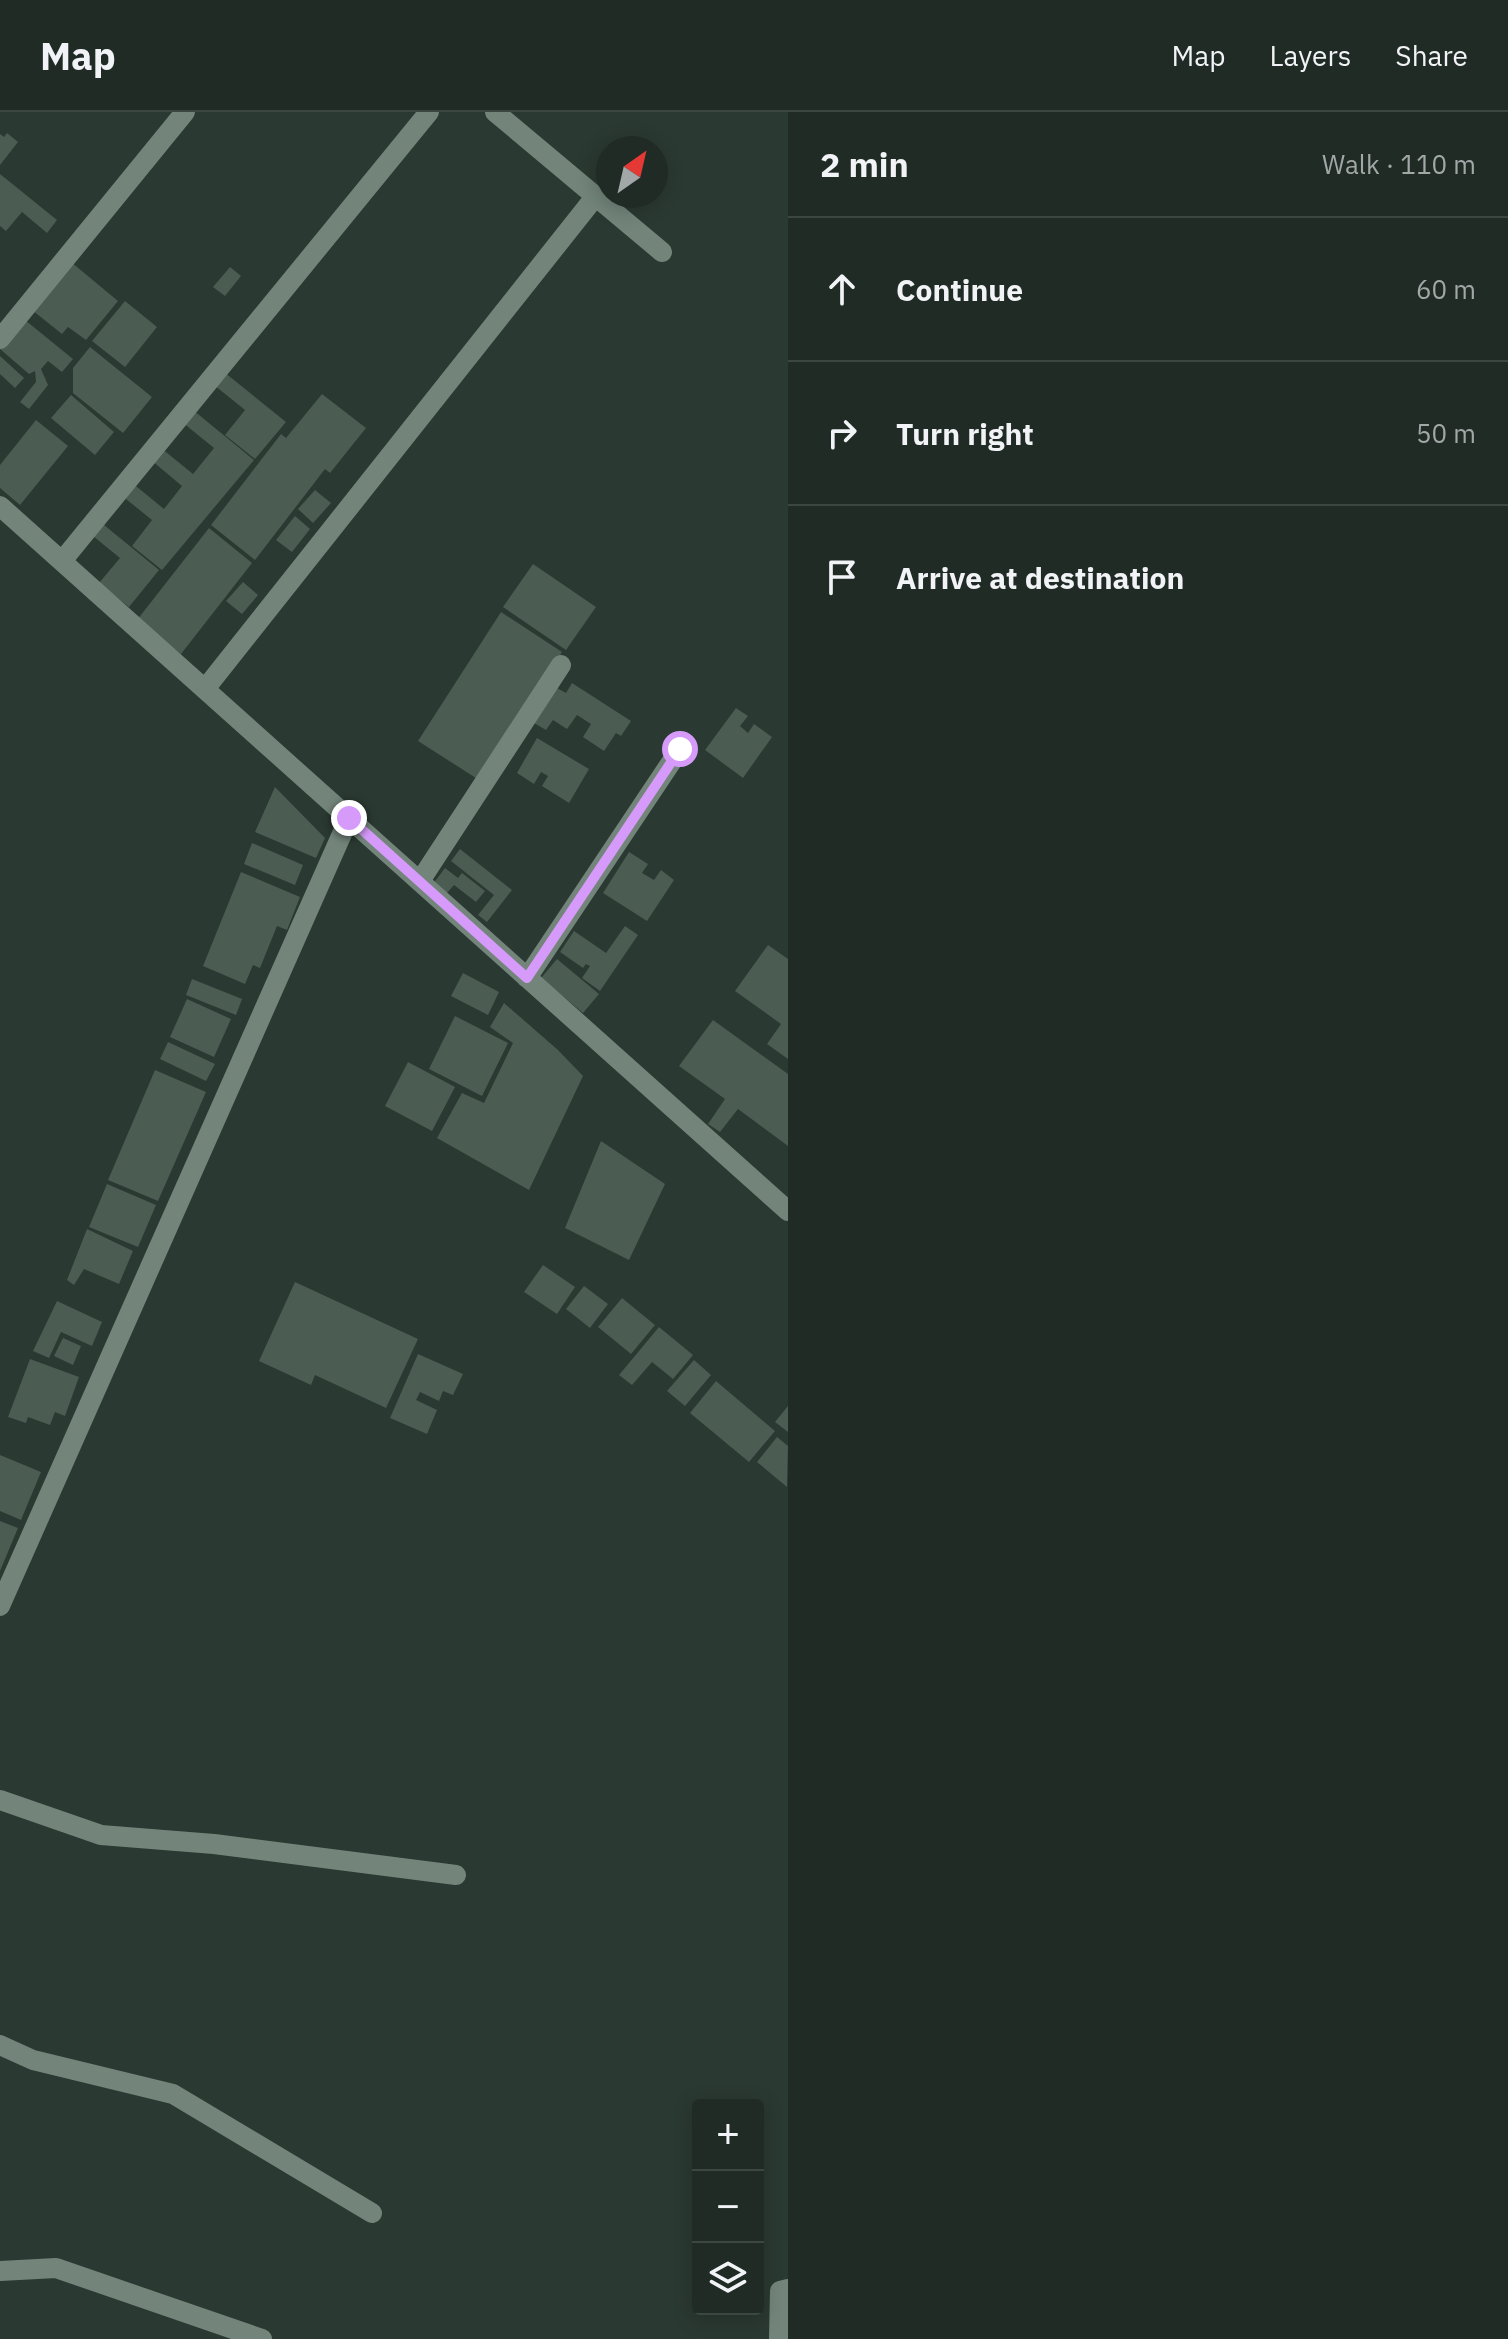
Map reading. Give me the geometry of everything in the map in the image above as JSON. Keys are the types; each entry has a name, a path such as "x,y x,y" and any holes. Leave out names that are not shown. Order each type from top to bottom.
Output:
{"street":[{"path":"0,339 185,112"},
{"path":"62,561 429,112"},
{"path":"495,112 662,252"},
{"path":"205,689 595,197"},
{"path":"0,506 788,1211"},
{"path":"420,881 561,665"},
{"path":"527,978 680,749"},
{"path":"0,1606 349,818"},
{"path":"0,1800 101,1835 214,1844 456,1875"},
{"path":"0,2045 33,2060 173,2094 372,2213"},
{"path":"0,2271 56,2268 262,2339"},
{"path":"779,2339 780,2291 788,2289"}],"building":[{"path":"7,133 18,142 0,165 0,134 4,137"},
{"path":"0,174 57,220 47,233 22,212 6,231 0,226"},
{"path":"71,262 118,301 86,340 68,327 62,334 32,310"},
{"path":"230,267 241,276 225,296 213,287"},
{"path":"125,301 157,327 125,367 92,341"},
{"path":"25,320 73,359 62,372 48,361 41,369 48,385 29,409 20,402 36,382 35,371 29,374 0,349"},
{"path":"90,347 152,397 123,433 73,393 73,368"},
{"path":"0,356 24,378 15,388 0,374"},
{"path":"224,372 286,422 255,459 225,435 245,410 214,385"},
{"path":"322,394 366,428 330,473 325,469 255,560 211,525 281,434 286,438"},
{"path":"71,395 114,432 95,455 51,418"},
{"path":"193,410 254,460 162,570 132,546 152,520 121,495 131,482 164,509 182,486 151,460 161,448 193,474 214,448 182,422"},
{"path":"36,420 68,446 20,505 0,488 0,465"},
{"path":"315,490 331,503 313,523 298,509"},
{"path":"295,516 310,529 292,552 276,540"},
{"path":"98,520 159,570 129,607 99,583 120,558 88,532"},
{"path":"209,528 252,563 181,654 137,620"},
{"path":"533,564 596,607 566,650 503,607"},
{"path":"243,582 258,595 242,614 226,601"},
{"path":"501,612 562,652 479,780 418,741"},
{"path":"572,683 631,721 621,736 616,733 604,751 583,737 591,724 577,715 567,729 553,720 546,730 534,723 557,688 566,693"},
{"path":"736,708 748,716 740,726 748,733 754,724 772,737 743,778 705,750"},
{"path":"537,738 589,769 569,803 542,786 548,776 541,772 534,784 517,773"},
{"path":"275,787 325,838 316,858 255,832"},
{"path":"252,843 303,865 295,885 244,864"},
{"path":"460,849 512,890 487,922 478,915 494,895 451,861"},
{"path":"629,852 648,864 642,873 654,880 661,870 674,880 647,921 603,893"},
{"path":"445,868 458,878 462,873 485,891 476,902 454,885 447,893 433,884"},
{"path":"241,872 300,897 287,930 277,926 260,968 253,965 245,984 203,966"},
{"path":"625,926 638,935 600,991 582,978 590,966 586,964 583,968 560,952 574,931 606,953"},
{"path":"768,945 788,959 788,1059 767,1044 781,1024 735,991"},
{"path":"557,959 599,994 583,1013 541,978"},
{"path":"463,973 499,992 488,1015 451,996"},
{"path":"192,979 242,999 236,1015 186,995"},
{"path":"187,999 231,1019 214,1057 170,1037"},
{"path":"504,1003 583,1076 529,1190 437,1138 462,1093 484,1103 513,1043 490,1027"},
{"path":"455,1016 508,1043 482,1096 429,1069"},
{"path":"713,1020 788,1074 788,1146 738,1109 720,1132 708,1124 725,1099 679,1066"},
{"path":"168,1042 215,1064 206,1081 160,1059"},
{"path":"408,1062 455,1087 432,1131 385,1106"},
{"path":"155,1070 206,1092 158,1201 108,1180"},
{"path":"601,1141 665,1184 629,1260 565,1228"},
{"path":"107,1184 156,1205 138,1247 89,1227"},
{"path":"87,1229 133,1251 119,1284 84,1269 74,1285 67,1280"},
{"path":"543,1265 575,1287 557,1314 524,1292"},
{"path":"295,1282 418,1339 386,1408 315,1375 311,1385 259,1361"},
{"path":"584,1286 608,1304 590,1328 566,1309"},
{"path":"622,1298 655,1325 631,1354 598,1327"},
{"path":"57,1301 102,1322 92,1346 61,1332 49,1358 33,1351"},
{"path":"659,1327 693,1355 673,1379 652,1362 632,1385 619,1375"},
{"path":"63,1338 81,1346 73,1365 54,1356"},
{"path":"418,1354 463,1374 453,1395 443,1391 439,1401 420,1392 416,1400 437,1410 427,1434 390,1418"},
{"path":"30,1359 79,1377 65,1416 55,1412 50,1425 28,1417 26,1423 8,1417"},
{"path":"694,1360 711,1375 685,1406 667,1391"},
{"path":"716,1381 775,1431 749,1462 690,1413"},
{"path":"788,1406 788,1432 775,1422"},
{"path":"777,1437 788,1446 787,1487 757,1462"},
{"path":"0,1455 41,1472 21,1520 0,1511"},
{"path":"0,1521 18,1528 0,1571"}],"route":[{"path":"349,818 527,978 680,749"}]}
